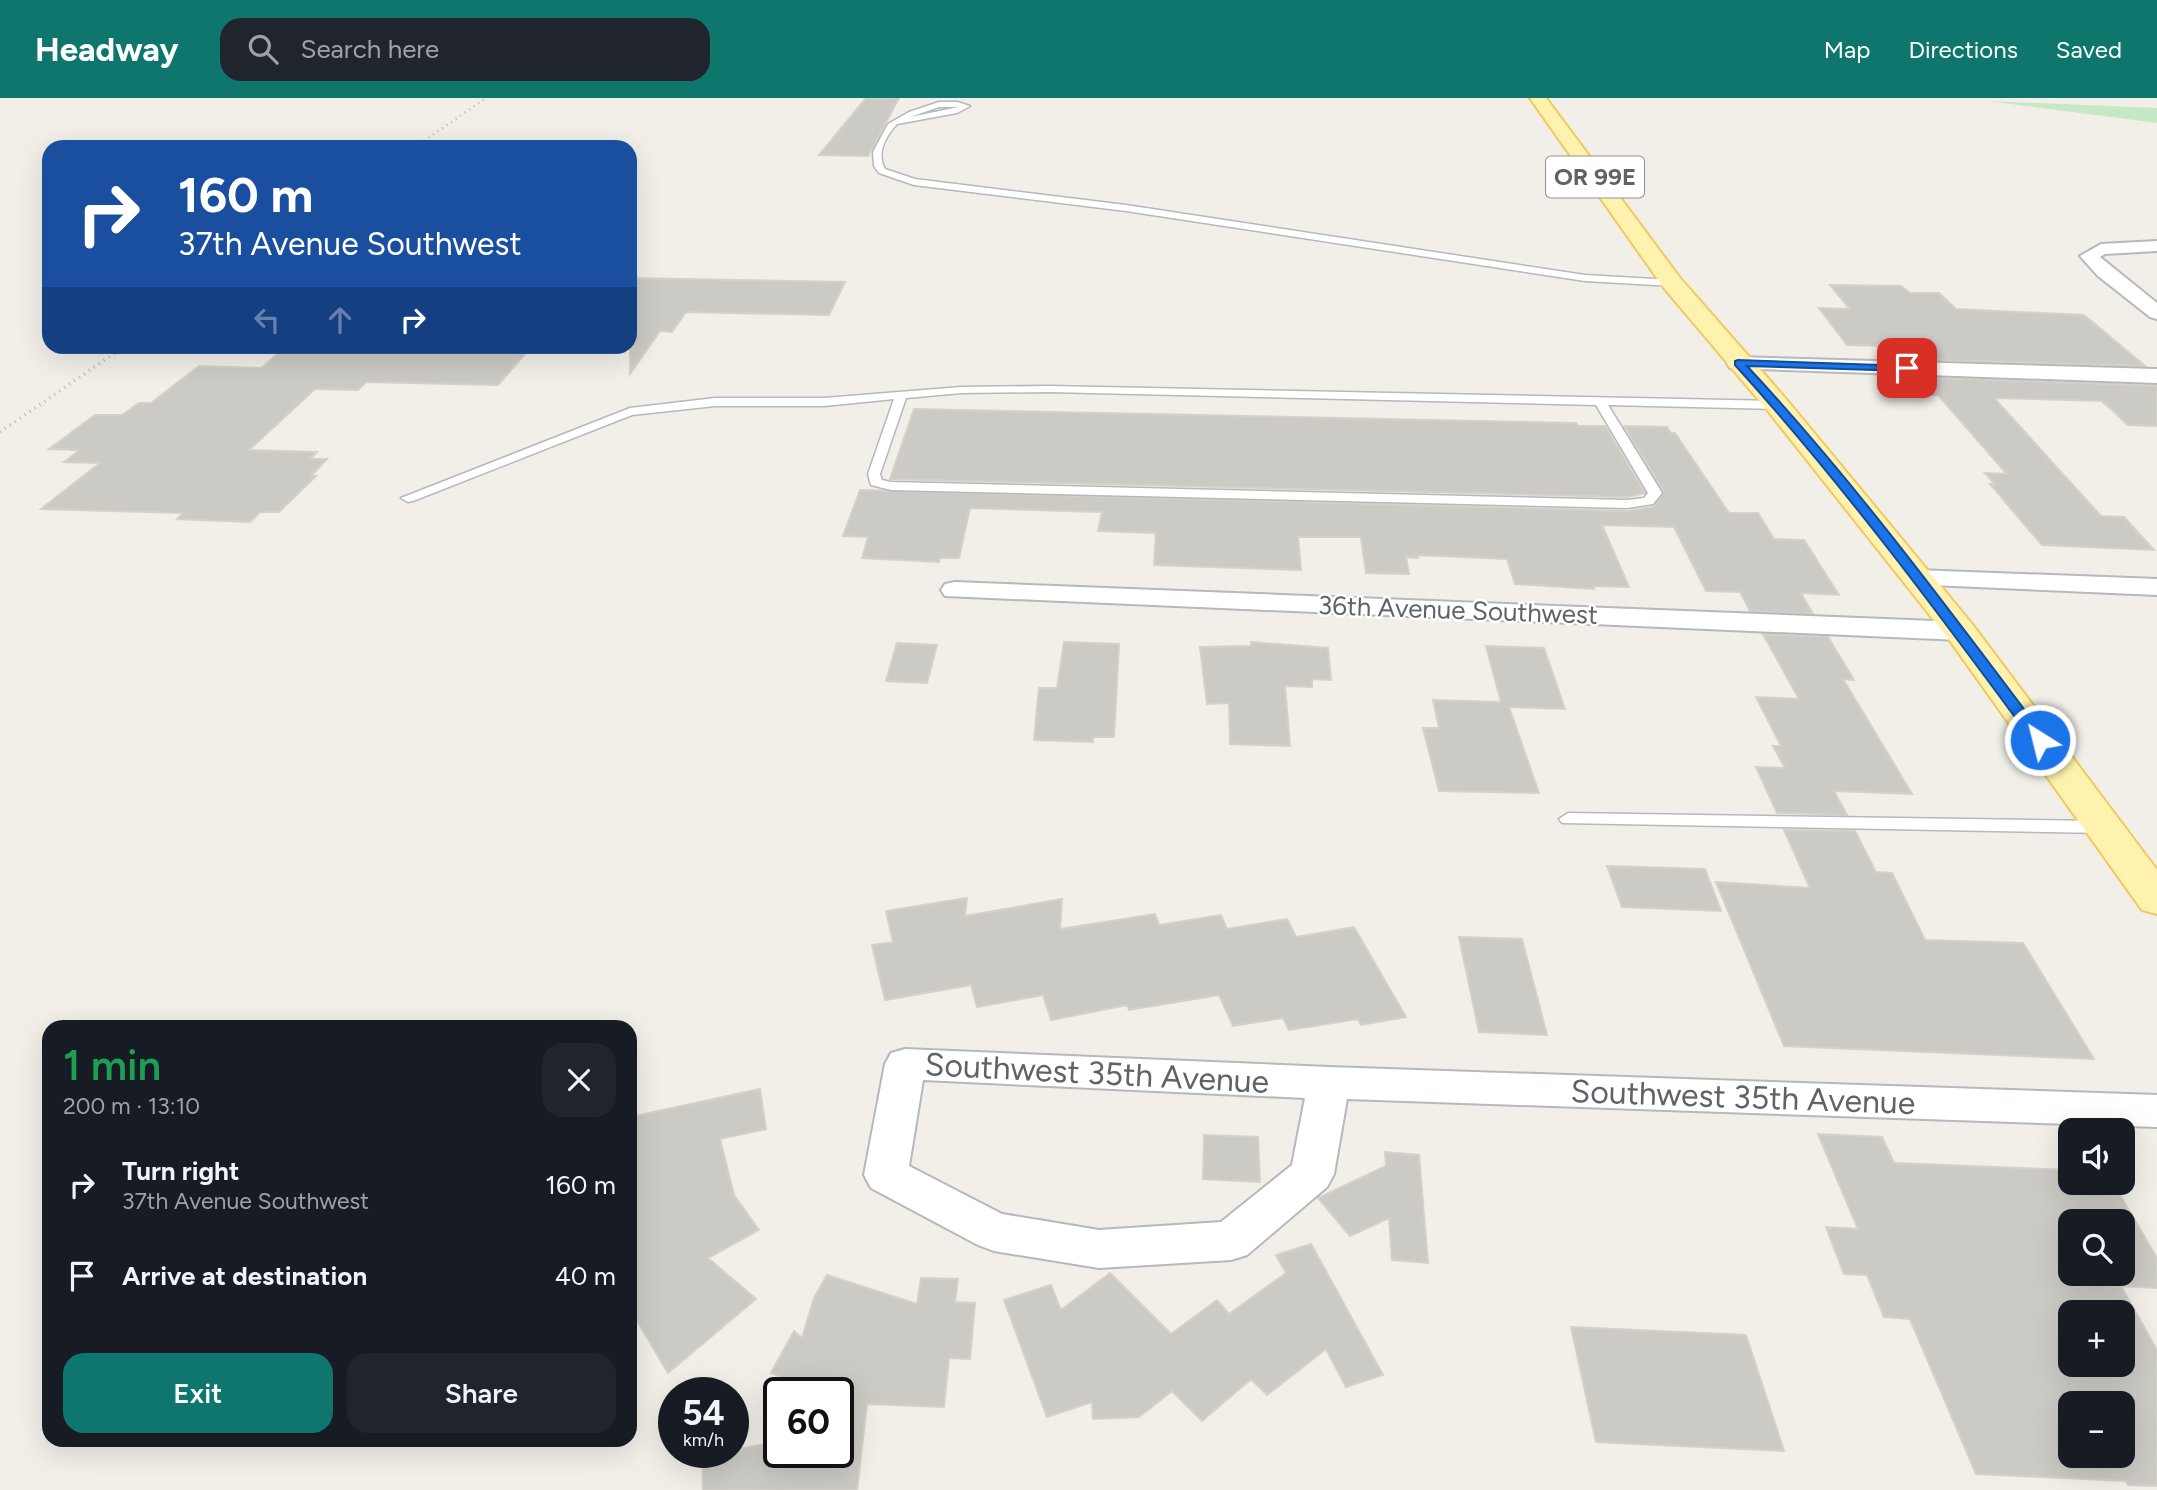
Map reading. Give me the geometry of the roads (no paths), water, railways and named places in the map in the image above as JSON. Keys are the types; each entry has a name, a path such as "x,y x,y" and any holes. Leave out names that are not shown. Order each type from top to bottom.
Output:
{"main road":[{"name":"OR 99E","path":"1538,98 1672,283 1738,363 1777,405 1960,631 2157,900"}],"street":[{"path":"2157,246 2101,249 2089,256 2157,313"},
{"path":"1738,363 2157,376"},
{"path":"1917,578 2157,587"},
{"name":"36th Avenue Southwest","path":"955,590 1960,631"},
{"name":"Southwest 35th Avenue","path":"1329,1083 1312,1174 1231,1241 1099,1249 994,1232 886,1175 905,1064 1329,1083 2157,1111"}],"lane":[{"path":"895,122 941,114 966,106 954,102 927,103 895,122 885,132 877,159 878,166 883,172 914,182 1126,208 1561,275 1672,283"},
{"path":"408,498 630,412 715,402 824,402 961,390 1049,389 1777,405"},
{"path":"901,395 874,474 876,482 891,485 1627,504 1648,502 1655,493 1600,401"},
{"path":"1568,820 2104,827"}],"railway":[{"path":"425,140 486,98"},
{"path":"0,432 113,354"}]}
